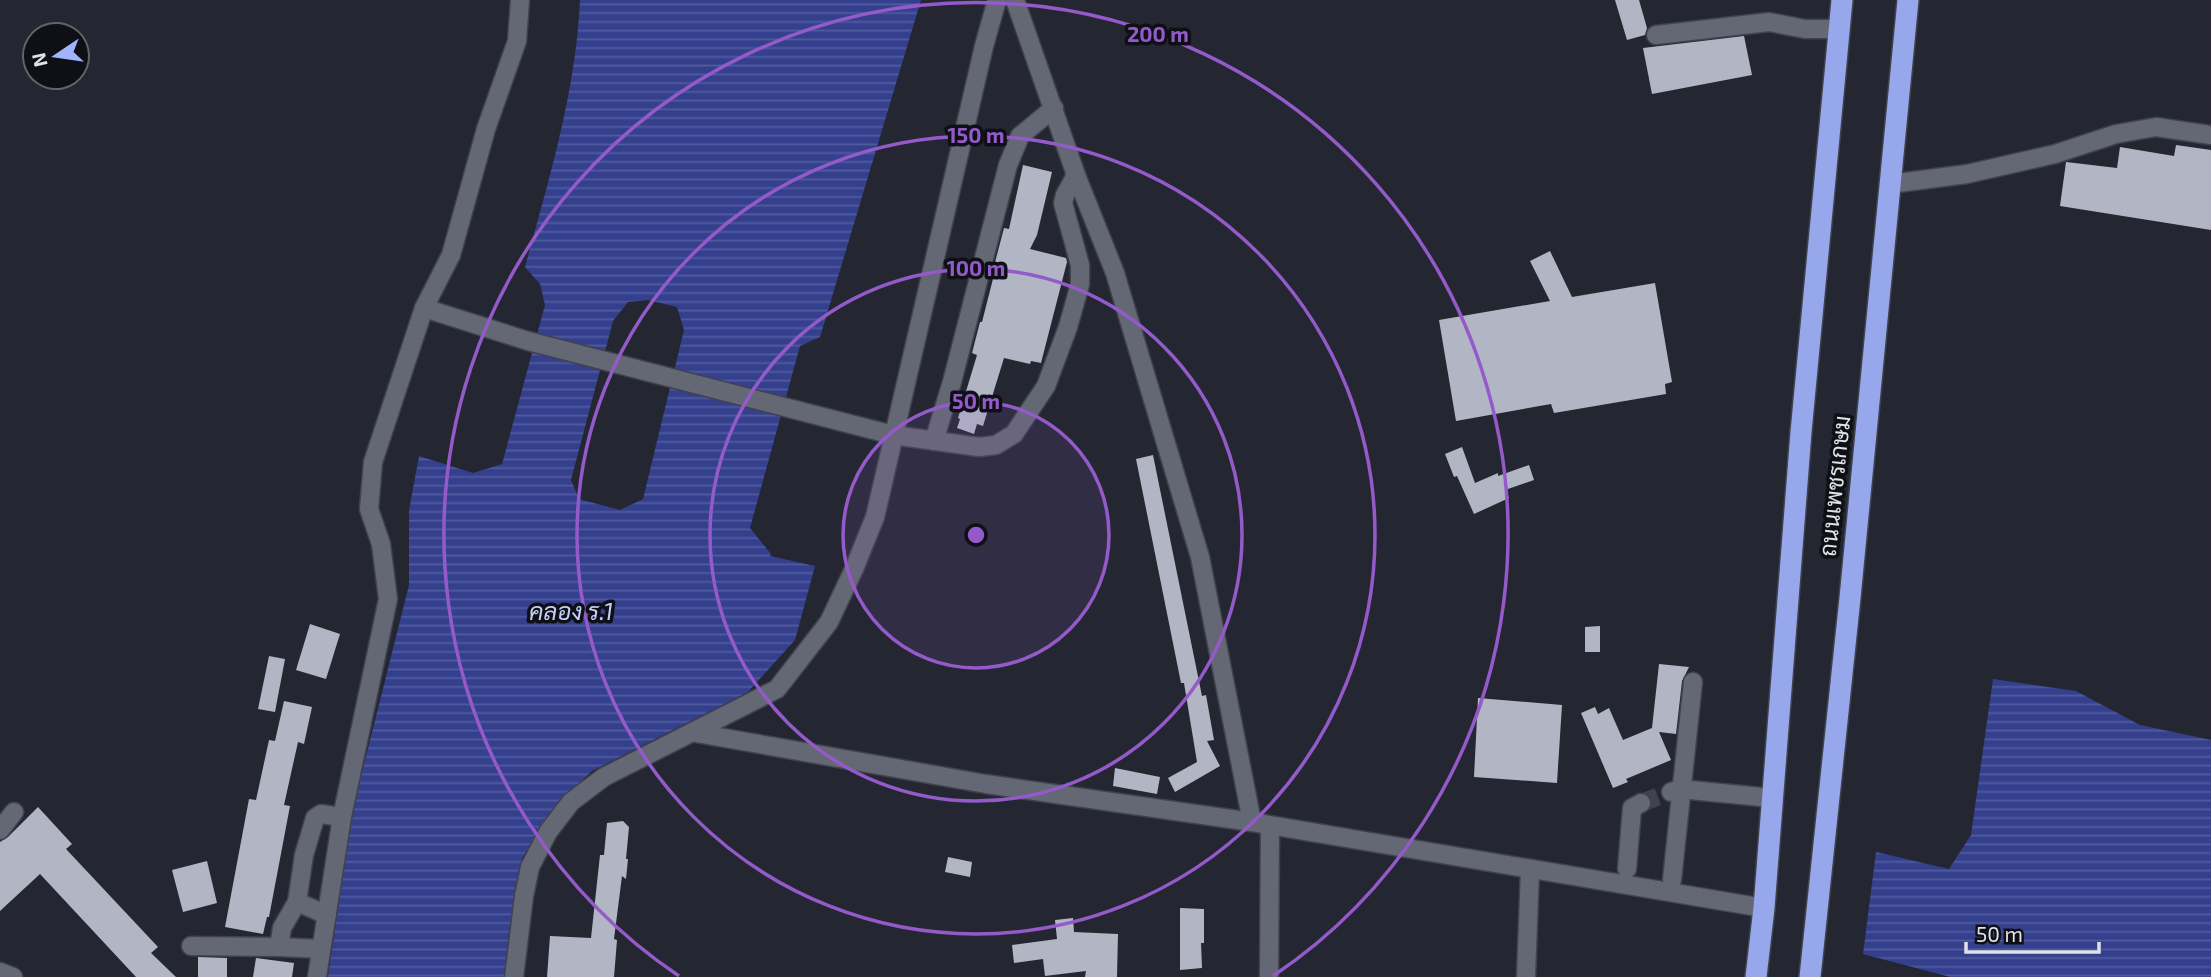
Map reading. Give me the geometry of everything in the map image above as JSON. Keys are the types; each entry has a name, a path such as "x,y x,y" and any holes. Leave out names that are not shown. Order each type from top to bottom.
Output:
{"highway":[{"name":"ถนนเพชรเกษม","path":"1756,977 1764,908 1801,432 1842,0"},
{"name":"ถนนเพชรเกษม","path":"1810,977 1908,0"}],"street":[{"path":"317,977 342,817 388,599 382,544 369,509 373,462 424,308 451,255 486,129 517,41 520,0"},
{"path":"514,977 530,867 548,832 571,802 604,778 777,689 829,622 875,516 997,0"},
{"path":"1015,0 1076,175 1115,273 1200,557 1252,822"},
{"path":"1656,35 1769,22 1805,29 1839,29"},
{"path":"934,441 952,382 1008,165 1020,136 1054,108"},
{"path":"1890,184 1967,174 2055,154 2116,134 2156,127 2211,135"},
{"path":"424,308 527,341 893,435 979,447 996,445 1014,434 1046,386 1068,327 1080,284 1080,265 1063,203 1076,175"},
{"path":"1672,880 1674,791 1693,682"},
{"path":"696,733 986,784 1252,822 1764,908"},
{"path":"1674,791 1772,798"},
{"path":"1627,869 1629,817 1632,808 1641,803"},
{"path":"0,830 14,812"},
{"path":"279,947 282,928 297,902 304,855 315,818 321,814 342,817"},
{"path":"1269,977 1270,826"},
{"path":"1525,977 1530,869"},
{"path":"297,902 327,915"},
{"path":"191,946 321,949"},
{"path":"0,972 13,977"}],"water":[{"name":"คลอง ร.1","path":"580,0 921,0 820,337 800,346 750,528 770,556 815,566 795,640 748,692 592,771 555,807 522,858 509,931 505,977 328,977 352,812 409,585 409,510 419,456 473,473 502,464 545,305 540,284 525,267 560,135","holes":["648,300 677,307 684,330 643,499 620,510 579,499 571,480 613,321 628,302"]},
{"path":"1993,679 2076,691 2140,725 2211,740 2211,977 1950,977 1863,954 1876,852 1949,869 1971,835"}],"building":[{"path":"1615,0 1639,0 1647,28 1645,35 1627,40"},
{"path":"1744,36 1752,75 1652,94 1643,48"},
{"path":"2176,145 2211,150 2211,230 2060,206 2066,162 2117,168 2120,147 2174,156"},
{"path":"1023,165 1052,172 1037,235 1030,249 1066,258 1067,262 1041,363 1031,361 1030,364 1004,358 983,426 977,424 974,434 957,428 958,418 977,355 972,353 995,271 993,270 1004,228 1009,229"},
{"path":"1550,251 1572,297 1655,283 1672,382 1665,384 1666,394 1554,413 1551,404 1456,421 1439,320 1550,301 1530,261"},
{"path":"1462,447 1475,483 1498,473 1498,476 1529,465 1534,480 1505,490 1509,498 1474,514 1445,454"},
{"path":"1153,455 1202,696 1206,695 1214,740 1207,741 1220,766 1175,792 1168,778 1197,762 1184,683 1181,683 1136,459"},
{"path":"310,624 340,634 326,679 296,670"},
{"path":"1600,626 1600,652 1585,652 1585,627"},
{"path":"269,656 285,659 275,712 258,709"},
{"path":"1659,664 1689,667 1682,681 1676,734 1659,732 1671,760 1626,779 1628,782 1613,788 1581,713 1595,707 1598,714 1609,708 1623,740 1652,728"},
{"path":"1478,698 1562,705 1557,783 1474,777"},
{"path":"284,701 312,707 304,744 298,742 284,805 290,806 269,917 263,934 225,927 249,799 256,800 269,740 275,741"},
{"path":"1115,768 1160,777 1157,794 1113,786"},
{"path":"38,807 72,844 66,849 158,947 151,953 176,977 136,977 40,874 0,911 0,842"},
{"path":"623,821 629,827 628,859 626,879 622,876 614,939 617,940 614,977 547,977 550,936 591,938 600,855 604,855 607,823"},
{"path":"948,857 972,862 970,877 945,872"},
{"path":"207,861 217,903 183,912 172,870"},
{"path":"1180,908 1204,909 1202,968 1180,970"},
{"path":"1073,918 1074,932 1118,934 1117,977 1085,977 1086,971 1045,976 1043,959 1014,963 1012,945 1057,939 1055,920"},
{"path":"198,957 227,958 227,977 198,977"},
{"path":"256,958 294,963 292,977 253,977"}],"tunnel":[{"path":"1641,803 1668,793"}]}
